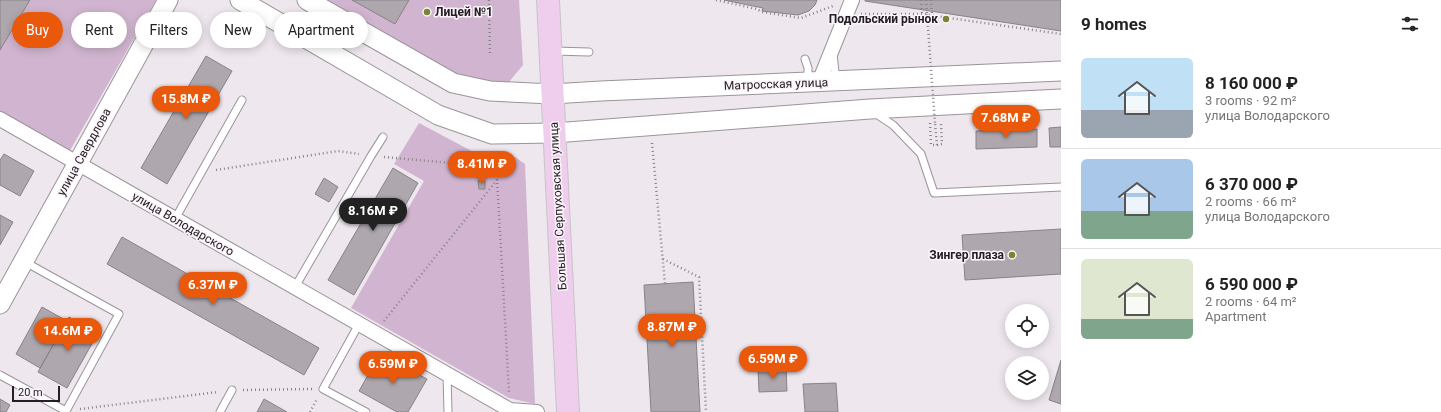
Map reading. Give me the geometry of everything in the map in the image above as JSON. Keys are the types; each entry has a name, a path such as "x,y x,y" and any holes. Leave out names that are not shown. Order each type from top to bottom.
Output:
{"main road":[{"name":"улица Свердлова","path":"0,304 168,0"},
{"path":"240,0 438,115 492,134 554,133 870,109 1061,99"},
{"name":"Матросская улица","path":"307,0 453,83 490,91 552,94 1061,71"},
{"name":"Большая Серпуховская улица","path":"548,0 568,412"}],"street":[{"path":"821,82 849,5"},
{"name":"улица Володарского","path":"0,119 510,410 537,412"}],"lane":[{"path":"551,51 589,52"},
{"path":"805,59 808,68 821,82"},
{"path":"175,219 242,100"},
{"path":"870,109 893,125 921,154 934,193 1061,187"},
{"path":"295,287 370,156 383,137"},
{"path":"0,375 66,411 120,314 24,261"},
{"path":"359,324 323,389 366,412"},
{"path":"447,374 448,412"},
{"path":"220,412 232,390"}],"path":[{"path":"489,0 490,56"},
{"path":"716,0 757,9 762,12 800,18 833,6 849,5 856,14 927,14 1061,34"},
{"path":"921,0 922,14"},
{"path":"926,0 937,145"},
{"path":"931,0 932,15"},
{"path":"930,123 931,145 937,145 942,144 941,122"},
{"path":"652,141 665,284"},
{"path":"202,172 338,151 370,156 496,167"},
{"path":"374,333 497,180 510,410"},
{"path":"663,259 699,277 706,412"},
{"path":"66,411 232,390 323,389"},
{"path":"310,412 323,389"}],"shaded area":[{"path":"30,0 156,0 149,12 135,12 135,37 68,154 0,116 0,50 12,30 12,48 63,48 63,12 23,12"},
{"path":"321,0 519,0 523,65 509,82 490,86 431,64 368,27 368,12 342,12"},
{"path":"419,123 481,156 515,157 525,164 535,404 509,398 351,308 424,181 394,164"}],"building":[{"path":"0,0 30,0 23,12 12,12 12,30 0,50"},
{"path":"352,0 409,0 395,24"},
{"path":"724,0 817,0 815,5 809,11 798,15 762,11 763,8"},
{"path":"1061,0 1061,31 865,1"},
{"path":"206,56 232,71 167,184 141,168"},
{"path":"1061,127 1061,147 1050,147 1049,128"},
{"path":"1037,129 1037,147 976,149 976,131"},
{"path":"4,154 34,171 20,196 0,185 0,160"},
{"path":"393,168 418,183 354,295 328,280"},
{"path":"324,178 338,187 329,202 315,194"},
{"path":"478,181 485,181 485,189 479,189"},
{"path":"0,215 13,222 0,245"},
{"name":"Зингер плаза","path":"1061,229 1061,274 965,280 962,235"},
{"path":"122,237 319,348 304,375 107,264"},
{"path":"693,282 700,412 651,412 644,285"},
{"path":"42,307 67,321 40,368 16,354"},
{"path":"69,317 98,333 67,388 38,372"},
{"path":"380,354 427,379 408,412 397,412 359,391"},
{"path":"1061,360 1061,404 1049,400"},
{"path":"786,367 787,391 759,392 758,369"},
{"path":"836,383 838,412 805,412 803,384"},
{"path":"0,399 10,405 6,412 0,412"},
{"path":"264,399 287,412 257,412"}],"place":[{"name":"Лицeй №1","path":"427,12"},
{"name":"Подольский рынок","path":"946,19"},
{"name":"Зингер плаза","path":"1012,255"}]}
